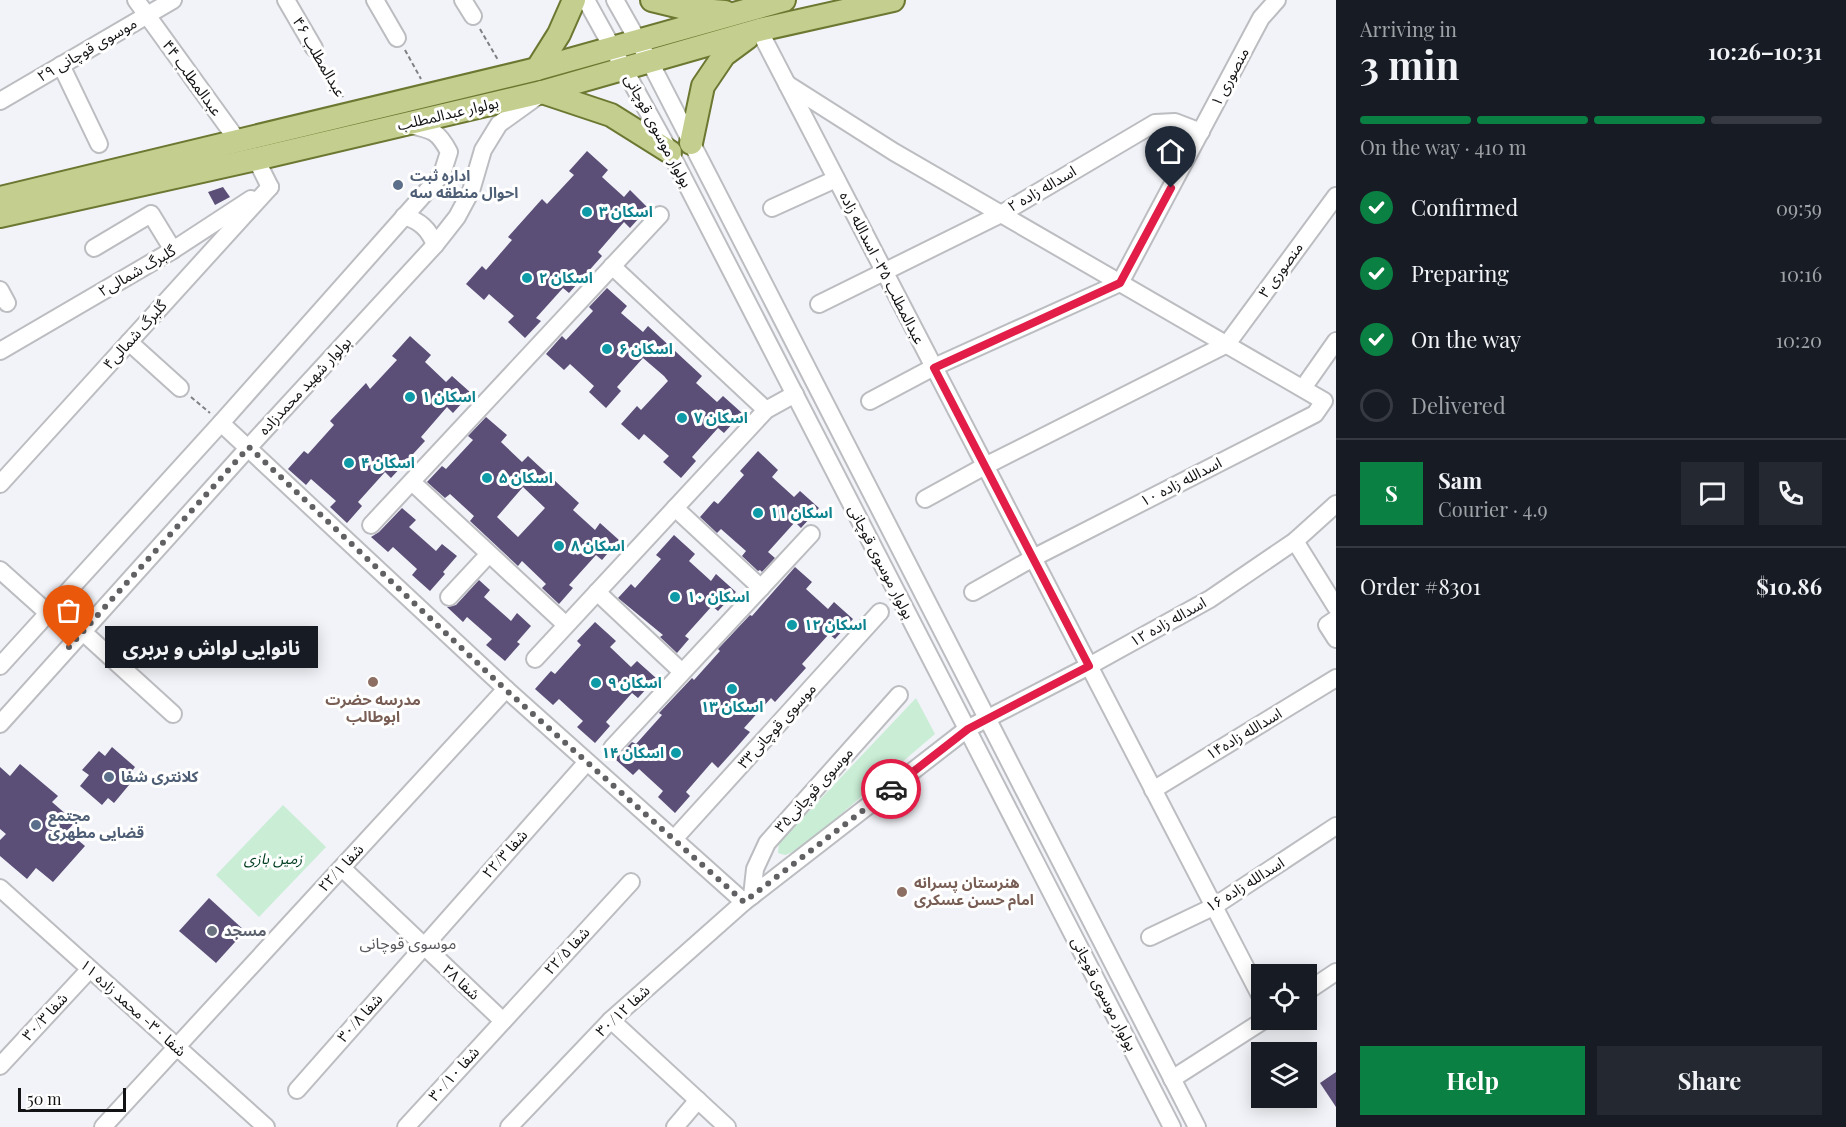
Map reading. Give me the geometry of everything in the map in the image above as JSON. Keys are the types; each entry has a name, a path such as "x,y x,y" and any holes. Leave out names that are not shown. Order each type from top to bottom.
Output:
{"main road":[{"path":"537,69 559,34 573,0"},
{"path":"652,0 689,9 750,13 703,86 691,143"},
{"name":"بولوار عبدالمطلب","path":"0,216 256,159 542,92 625,70 650,62 750,13 784,0"},
{"name":"بولوار عبدالمطلب","path":"0,198 537,69 750,13 893,0"},
{"path":"542,92 611,115 670,152"}],"street":[{"name":"عبدالمطلب ۴۴","path":"136,0 238,141"},
{"name":"موسوی قوچانی ۲۹","path":"0,101 173,0"},
{"name":"عبدالمطلب ۴۶","path":"286,0 314,48"},
{"path":"375,0 398,38"},
{"path":"463,0 472,16"},
{"name":"بولوار موسوی قوچانی","path":"586,0 670,152 1172,1127"},
{"name":"بولوار موسوی قوچانی","path":"615,0 650,62 1197,1127"},
{"name":"منصوری ۱","path":"1120,283 1262,18 1277,0"},
{"name":"عبدالمطلب ۳۵- اسدالله زاده","path":"750,13 1251,978"},
{"path":"61,65 99,144"},
{"path":"787,84 894,152 1303,388 1336,341"},
{"name":"بولوار شهید محمدزاده","path":"0,724 249,447 435,245 457,217 471,191 483,150 499,124 542,92"},
{"name":"اسداله زاده ۲","path":"819,304 1001,214 1155,123 1174,122 1202,132"},
{"path":"0,666 221,423 442,174 449,152 441,136 430,129 403,124"},
{"path":"256,159 270,187"},
{"path":"772,208 836,178"},
{"name":"گلبرگ شمالی۲","path":"0,351 173,250 270,187"},
{"name":"گلبرگ شمالی۴","path":"0,484 270,187"},
{"name":"منصوری ۳","path":"1227,344 1336,196"},
{"path":"94,248 151,214 173,250"},
{"path":"371,525 660,215"},
{"path":"404,216 427,229 435,245"},
{"path":"724,257 745,248"},
{"path":"612,266 766,410"},
{"path":"870,400 934,368 1120,283"},
{"path":"129,342 180,388"},
{"path":"925,499 985,466 1227,344"},
{"name":"اسدالله زاده ۱۰","path":"973,592 1033,558 1315,414 1324,401 1303,388"},
{"path":"535,659 766,410 795,394"},
{"path":"221,423 506,690 674,839 748,899 968,729"},
{"path":"412,482 566,626"},
{"name":"اسداله زاده ۱۲","path":"968,729 1210,599 1295,541 1336,504"},
{"path":"675,508 761,588"},
{"path":"612,748 811,534"},
{"path":"1295,541 1336,607"},
{"path":"449,597 489,554"},
{"path":"0,570 48,613"},
{"path":"597,592 682,672"},
{"name":"موسوی قوچانی۳۳","path":"674,839 880,612"},
{"path":"1336,619 1327,625 1336,639"},
{"path":"83,632 173,714"},
{"name":"اسدالله زاده۱۴","path":"1153,790 1336,678"},
{"name":"۲۲/۱ شفا","path":"104,1127 506,690"},
{"name":"موسوی قوچانی۳۵","path":"748,899 755,869 767,843 899,695"},
{"name":"شفا ۲۲/۳","path":"424,946 587,762"},
{"name":"اسدالله زاده ۱۶","path":"1150,937 1214,907 1336,826"},
{"name":"شفا ۲۸","path":"342,868 503,1021"},
{"name":"شفا ۲۲/۵","path":"503,1021 631,882"},
{"name":"شفا ۳۰- محمد زاده ۱۱","path":"3,897 90,969 265,1127"},
{"name":"شفا ۳۰/۱۲","path":"509,1127 610,1020 748,899"},
{"name":"شفا ۳۰/۸","path":"297,1090 424,946"},
{"name":"۳۰/۳ شفا","path":"0,1066 90,969"},
{"path":"1317,985 1336,972"},
{"path":"610,1020 727,1127"},
{"name":"شفا ۳۰/۱۰","path":"406,1127 503,1021"},
{"path":"1172,1079 1251,1028"},
{"path":"675,1127 698,1101"}],"path":[{"path":"472,16 507,76"},
{"path":"398,38 430,94"},
{"name":"عبدالمطلب ۴۶","path":"314,48 352,114"},
{"path":"180,388 221,423"}],"green space":[{"path":"916,698 935,734 800,849 785,855 778,853 779,843"},
{"name":"زمین بازی","path":"283,805 326,847 259,917 216,875"}],"building":[{"path":"587,151 608,170 602,177 624,197 630,190 648,208 630,228 624,222 598,252 602,256 569,293 563,288 536,318 541,321 525,338 508,322 514,316 489,294 484,300 466,284 482,266 486,270 512,240 508,237 542,199 547,204 574,175 569,171"},
{"path":"223,187 230,197 215,205 208,192"},
{"path":"607,288 627,306 621,313 643,332 648,326 702,376 696,383 717,402 723,396 742,413 724,433 718,428 692,457 696,461 681,478 663,462 669,456 644,434 639,440 621,424 637,406 641,410 668,381 664,376 643,358 617,387 621,391 606,408 589,392 594,386 570,364 564,370 546,354 562,336 566,340 593,311 589,307"},
{"path":"410,336 431,355 425,362 446,382 452,376 471,393 453,413 447,407 421,437 425,441 391,478 385,472 358,502 362,506 347,523 330,507 336,501 311,479 306,485 288,469 304,451 308,454 334,425 330,421 366,383 370,389 397,360 392,356"},
{"path":"486,417 507,435 501,442 522,462 528,456 579,503 573,510 595,530 600,523 619,540 602,560 596,555 569,585 573,588 559,604 542,588 546,584 522,561 518,566 470,521 474,516 450,494 445,498 427,482 442,466 446,469 473,440 468,436","holes":["523,487 545,508 518,537 497,517"]},
{"name":"اسکان ۱۱","path":"758,451 778,470 772,477 794,497 800,491 819,508 801,528 795,522 768,552 775,558 762,572 742,556 746,551 721,529 717,533 700,517 714,501 718,504 744,475 740,471"},
{"path":"402,508 416,520 409,527 436,551 442,544 457,556 430,591 412,575 417,569 393,547 388,552 371,537 379,532"},
{"name":"اسکان ۱۰","path":"674,535 695,554 689,561 711,581 716,574 736,592 718,611 712,606 685,636 689,639 677,653 660,637 663,635 618,598 631,584 635,588 661,559 656,555"},
{"path":"795,567 812,582 806,589 828,609 834,602 853,619 835,639 829,634 802,664 806,668 775,702 771,698 744,728 750,732 718,768 712,762 686,792 690,796 675,813 658,797 663,791 639,769 633,775 615,759 632,742 636,744 662,715 659,713 692,678 694,680 720,651 718,649 750,615 752,616"},
{"path":"479,580 490,590 484,597 511,621 517,613 531,626 517,642 520,644 505,661 486,645 492,639 467,617 463,622 447,607 456,605"},
{"name":"اسکان ۹","path":"595,622 616,641 610,647 631,667 637,661 656,678 638,698 632,693 606,722 610,726 595,743 577,727 583,721 559,699 553,705 535,689 551,671 555,674 581,645 577,641"},
{"name":"کلانتری شفا","path":"112,747 135,767 129,775 134,779 114,803 108,798 102,805 80,786 89,775 82,770 99,751 105,756"},
{"name":"مجتمع قضایی مطهری","path":"20,764 58,796 52,802 75,822 67,831 85,846 53,882 36,868 27,879 0,856 0,840 6,834 0,829 0,767 10,776"},
{"name":"مسجد","path":"209,898 245,931 216,963 179,931"},
{"path":"1336,1072 1336,1107 1320,1083"}],"way so far":[{"path":"69,647 249,447 506,690 744,902 891,789"}],"place":[{"name":"اداره ثبت احوال منطقه سه","path":"398,185"},
{"name":"اسکان ۳","path":"587,212"},
{"name":"اسکان ۲","path":"527,278"},
{"name":"اسکان ۶","path":"607,349"},
{"name":"اسکان ۱","path":"410,397"},
{"name":"اسکان ۷","path":"682,418"},
{"name":"اسکان ۴","path":"349,463"},
{"name":"اسکان ۵","path":"487,478"},
{"name":"اسکان ۱۱","path":"758,513"},
{"name":"اسکان ۸","path":"559,546"},
{"name":"اسکان ۱۰","path":"675,597"},
{"name":"اسکان ۱۲","path":"792,625"},
{"name":"نانوایی لواش و بربری","path":"69,647"},
{"name":"مدرسه حضرت ابوطالب","path":"373,682"},
{"name":"اسکان ۹","path":"596,683"},
{"name":"اسکان ۱۳","path":"732,689"},
{"name":"اسکان ۱۴","path":"676,753"},
{"name":"کلانتری شفا","path":"109,777"},
{"name":"مجتمع قضایی مطهری","path":"36,825"},
{"name":"هنرستان پسرانه امام حسن عسکری","path":"902,892"},
{"name":"مسجد","path":"212,931"}],"district":[{"name":"موسوی قوچانی","path":"408,943"}],"route":[{"path":"891,789 968,729 1089,666 934,368 1120,283 1171,188"}]}
